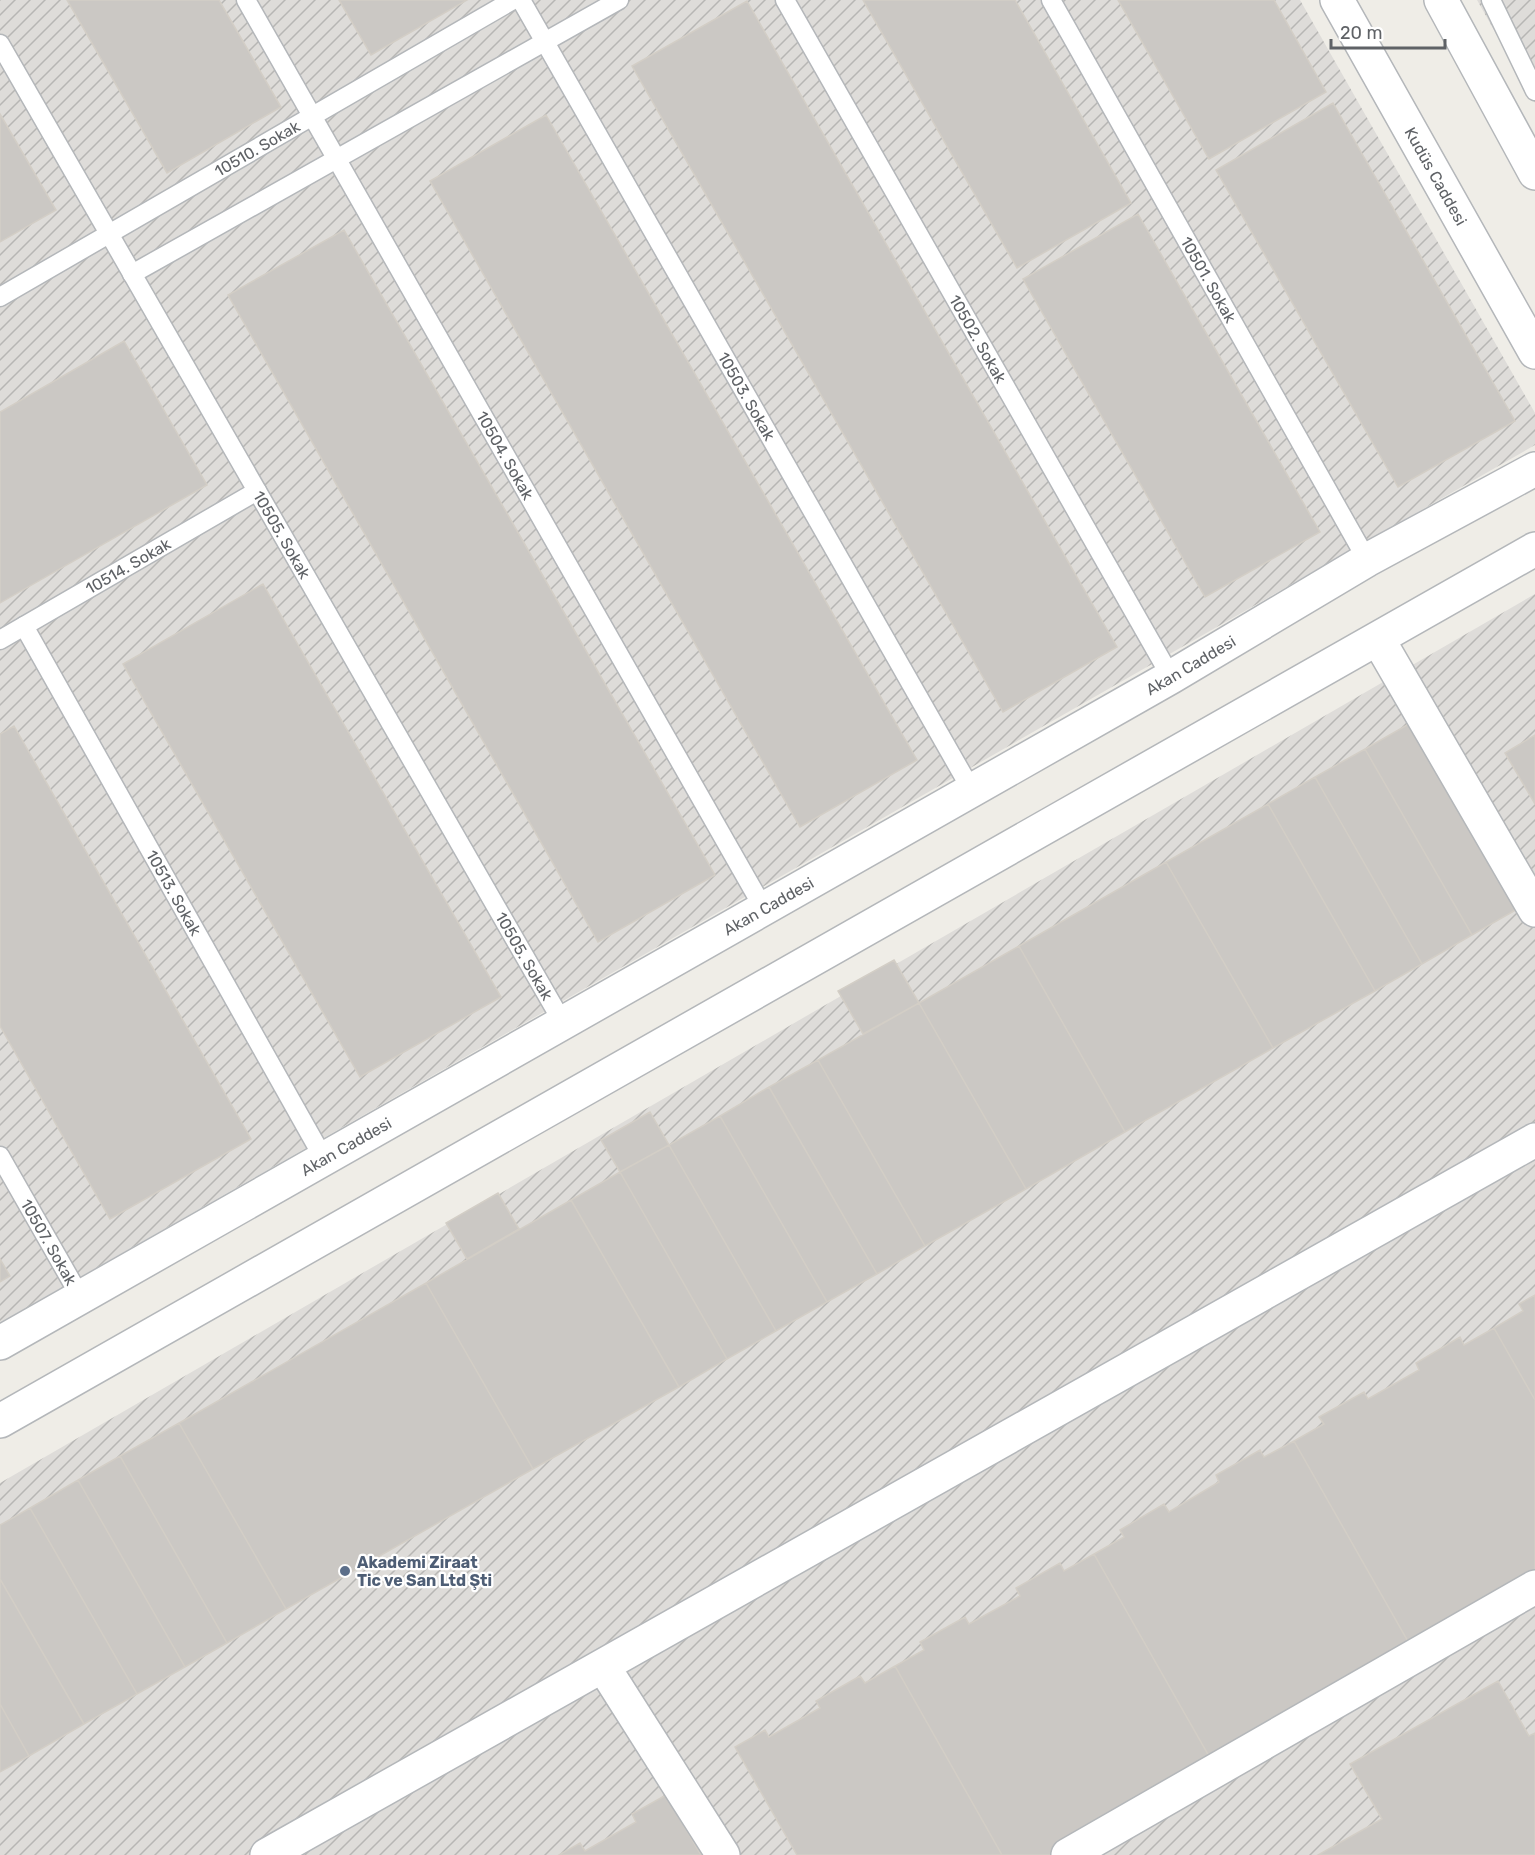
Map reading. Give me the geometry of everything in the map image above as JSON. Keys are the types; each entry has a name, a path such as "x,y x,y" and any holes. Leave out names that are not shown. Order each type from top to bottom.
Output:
{"street":[{"name":"Kudüs Caddesi","path":"1337,0 1535,352"},
{"path":"1441,0 1535,173"},
{"name":"Akan Caddesi","path":"0,1343 972,791 1171,677 1367,560 1535,469"},
{"path":"0,1422 1535,549"},
{"path":"1378,639 1535,910"},
{"path":"267,1855 1535,1140"},
{"path":"1068,1855 1535,1587"},
{"path":"603,1665 723,1855"}],"lane":[{"name":"10504. Sokak","path":"246,0 764,909"},
{"name":"10510. Sokak","path":"0,297 513,0"},
{"name":"10503. Sokak","path":"521,0 972,791"},
{"path":"132,274 619,0"},
{"name":"10502. Sokak","path":"785,0 1171,677"},
{"name":"10501. Sokak","path":"1051,0 1367,560"},
{"path":"1491,0 1535,92"},
{"name":"10505. Sokak","path":"0,44 563,1023"},
{"name":"10514. Sokak","path":"0,640 257,491"},
{"name":"10513. Sokak","path":"24,626 324,1159"},
{"name":"10507. Sokak","path":"0,1156 81,1298"}],"shaded area":[{"path":"0,0 1300,0 1535,413 1535,445 0,1323"},
{"path":"1477,0 1535,0 1535,103"},
{"path":"1535,594 1535,1855 0,1855 0,1483"}],"building":[{"path":"67,0 219,0 281,107 167,173"},
{"path":"339,0 467,0 371,55"},
{"path":"863,0 1015,0 1131,203 1017,268"},
{"path":"1118,0 1274,0 1326,92 1209,159"},
{"path":"747,1 1117,647 1003,712 632,66"},
{"path":"1333,103 1515,421 1398,487 1216,170"},
{"path":"0,114 56,210 0,242"},
{"path":"546,115 917,760 800,827 430,181"},
{"path":"1138,214 1320,532 1205,597 1023,279"},
{"path":"344,230 715,875 598,942 228,295"},
{"path":"124,341 207,485 0,603 0,412"},
{"path":"263,584 501,997 360,1077 123,664"},
{"path":"1414,721 1521,907 1472,935 1365,749"},
{"path":"14,726 251,1139 110,1219 0,1026 0,734"},
{"path":"1535,735 1535,804 1505,753"},
{"path":"1365,749 1472,935 1422,964 1315,777"},
{"path":"1315,777 1422,964 1375,991 1268,804"},
{"path":"1268,804 1375,991 1273,1048 1166,862"},
{"path":"1166,862 1273,1048 1125,1132 1019,946"},
{"path":"1019,946 1125,1132 1026,1189 919,1003"},
{"path":"894,960 919,1003 863,1034 838,991"},
{"path":"919,1003 1026,1189 925,1246 818,1060"},
{"path":"818,1060 925,1246 877,1274 769,1087"},
{"path":"769,1087 877,1274 827,1302 720,1116"},
{"path":"650,1112 669,1145 620,1172 601,1140"},
{"path":"720,1116 827,1302 776,1331 669,1145"},
{"path":"669,1145 776,1331 727,1359 620,1172"},
{"path":"620,1172 727,1359 679,1387 571,1200"},
{"path":"498,1193 519,1229 467,1259 446,1223"},
{"path":"571,1200 679,1387 533,1469 426,1283"},
{"path":"0,1259 10,1276 0,1282"},
{"path":"426,1283 533,1469 286,1609 179,1423"},
{"path":"1535,1295 1535,1400 1494,1328 1523,1311 1519,1304"},
{"path":"1494,1328 1535,1400 1535,1584 1414,1652 1294,1441 1324,1424 1319,1417 1364,1392 1368,1399 1419,1370 1416,1363 1460,1337 1464,1345"},
{"path":"179,1423 286,1609 227,1643 120,1456"},
{"path":"1294,1441 1414,1652 1214,1765 1094,1554 1124,1537 1120,1530 1164,1504 1169,1512 1219,1482 1216,1475 1260,1450 1264,1457"},
{"path":"120,1456 227,1643 185,1667 78,1480"},
{"path":"78,1480 185,1667 137,1694 30,1508"},
{"path":"30,1508 137,1694 84,1724 0,1579 0,1525"},
{"path":"1094,1554 1214,1765 1055,1855 1002,1855 895,1666 924,1650 920,1642 965,1617 969,1624 1020,1596 1016,1588 1060,1563 1064,1571"},
{"path":"0,1579 84,1724 29,1756 0,1704"},
{"path":"895,1666 1002,1855 797,1855 735,1747 765,1730 769,1737 820,1708 816,1701 860,1676 865,1683"},
{"path":"1498,1681 1529,1736 1535,1733 1535,1855 1318,1855 1382,1819 1350,1764"},
{"path":"0,1704 29,1756 0,1772"},
{"path":"666,1795 701,1855 559,1855 580,1843 585,1851 636,1822 632,1814"}],"place":[{"name":"Akademi Ziraat Tic ve San Ltd Şti","path":"345,1571"}]}
